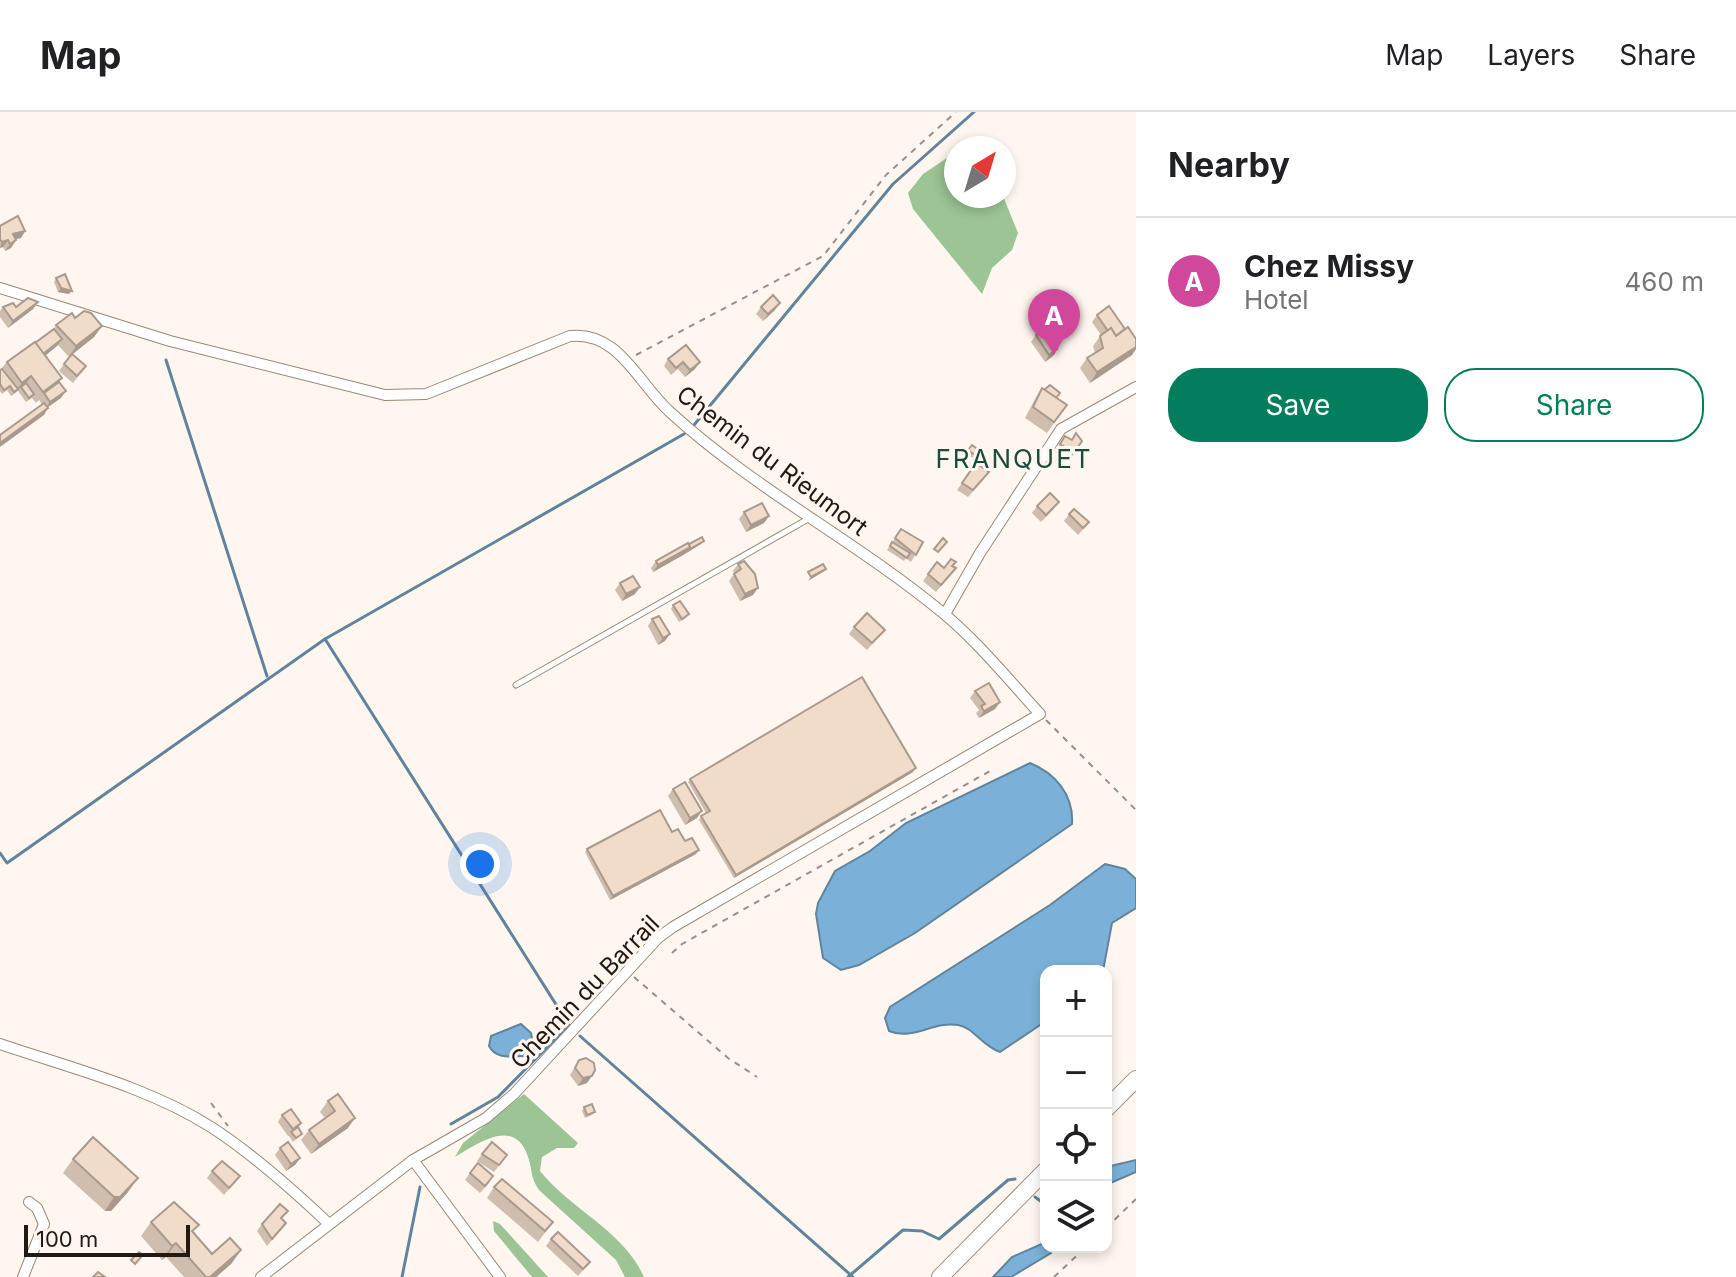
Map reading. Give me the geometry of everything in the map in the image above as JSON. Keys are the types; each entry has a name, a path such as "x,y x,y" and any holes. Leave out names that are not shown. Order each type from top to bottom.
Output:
{"main road":[{"path":"1112,1103 1136,1079"},
{"path":"940,1277 1040,1176"}],"street":[{"name":"Chemin du Rieumort","path":"0,288 170,341 385,395 426,394 570,336 588,334 605,340 667,409 698,436 808,519 945,614 1040,714"},
{"path":"945,614 980,553 1061,429 1136,387"},
{"name":"Chemin du Barrail","path":"261,1277 413,1160 475,1124 514,1094 673,927 1040,714"},
{"path":"0,1044 107,1080 190,1116 229,1139 329,1224"},
{"path":"413,1160 500,1277"},
{"path":"23,1277 44,1224 37,1208 29,1202"}],"lane":[{"path":"516,685 808,519"}],"path":[{"path":"624,361 815,263 886,175 956,112"},
{"path":"1040,714 1136,810"},
{"path":"672,953 682,944 990,771"},
{"path":"627,972 728,1058 757,1077"},
{"path":"211,1103 228,1126 229,1139"},
{"path":"1112,1222 1136,1199"},
{"path":"1054,1277 1080,1253"}],"green space":[{"path":"944,160 944,208 1008,208 1018,233 1012,250 992,268 982,294 913,209 908,193 923,174"},
{"path":"524,1094 578,1143 574,1148 557,1148 542,1157 540,1171 623,1246 644,1277 625,1277 616,1260 540,1191 528,1157 514,1138 505,1136 484,1140 455,1157 463,1143"},
{"path":"493,1221 500,1224 548,1277 532,1277 494,1231"}],"water":[{"path":"1030,763 1061,786 1070,804 1072,824 915,933 859,965 841,970 823,958 816,914 818,903 835,871 870,851 906,823"},
{"path":"1105,864 1125,869 1136,879 1136,908 1112,923 1104,965 1040,965 1040,1025 1000,1052 958,1025 906,1034 889,1031 885,1018 890,1007 1050,905"},
{"path":"521,1024 531,1033 534,1050 527,1056 511,1057 492,1050 489,1046 491,1036"},
{"path":"1136,1160 1136,1172 1112,1182 1112,1166"},
{"path":"1040,1245 1040,1253 1051,1253 1011,1277 993,1277 1012,1257"}],"building":[{"path":"18,216 25,231 13,234 16,240 10,244 8,240 2,242 0,226"},
{"path":"65,274 72,291 61,288 56,278"},
{"path":"773,295 780,303 768,314 761,307"},
{"path":"28,298 38,302 13,321 3,307 13,303 16,307"},
{"path":"1109,306 1125,329 1116,336 1111,328 1108,331 1097,315"},
{"path":"84,311 91,313 102,326 76,346 56,325 72,313 75,318"},
{"path":"1055,322 1058,326 1048,335 1057,349 1049,355 1036,335"},
{"path":"1128,327 1136,339 1136,347 1097,372 1087,358 1103,348 1100,336 1111,328 1116,336"},
{"path":"54,329 62,339 43,354 35,343"},
{"path":"35,342 62,378 43,392 31,376 22,383 7,362"},
{"path":"686,345 700,362 690,370 683,362 676,368 668,359"},
{"path":"72,354 86,366 77,376 64,364"},
{"path":"2,369 18,389 14,392 10,386 4,390 0,384"},
{"path":"59,382 66,391 50,402 44,393"},
{"path":"26,383 34,394 29,398 21,387"},
{"path":"1050,385 1060,393 1056,398 1044,390"},
{"path":"1042,388 1067,405 1054,422 1033,407"},
{"path":"44,403 48,408 0,443 0,435"},
{"path":"1076,433 1082,441 1074,453 1060,444 1065,436 1072,440"},
{"path":"972,445 979,450 975,455 968,450"},
{"path":"976,463 989,472 973,490 962,483"},
{"path":"1050,493 1059,502 1046,515 1037,506"},
{"path":"762,503 769,516 751,525 744,512"},
{"path":"1074,509 1089,522 1083,528 1069,514"},
{"path":"901,529 923,542 916,555 895,538"},
{"path":"702,537 704,541 688,550 689,544"},
{"path":"943,538 947,542 938,552 934,549"},
{"path":"892,542 910,553 907,558 890,546"},
{"path":"688,543 690,547 658,565 656,561"},
{"path":"951,559 956,562 952,566 956,568 941,585 928,574 937,562 944,568"},
{"path":"744,561 755,574 758,588 745,594 734,574 741,569 738,564"},
{"path":"823,564 826,569 811,577 808,572"},
{"path":"633,576 640,587 626,594 620,583"},
{"path":"680,601 689,614 682,619 673,605"},
{"path":"867,613 885,630 872,643 854,627"},
{"path":"659,616 670,634 663,638 652,619"},
{"path":"862,677 916,768 736,875 701,816 710,811 690,779"},
{"path":"989,683 1000,702 984,711 981,706 985,704 975,691"},
{"path":"685,782 702,811 690,818 673,789"},
{"path":"660,810 672,832 678,829 685,841 692,838 699,850 613,896 587,849"},
{"path":"586,1058 594,1063 595,1070 592,1076 583,1078 575,1068 579,1060"},
{"path":"338,1094 355,1118 319,1144 309,1130 335,1111 328,1101"},
{"path":"592,1104 595,1112 587,1115 584,1107"},
{"path":"291,1109 301,1123 293,1129 282,1115"},
{"path":"298,1127 302,1134 296,1138 291,1132"},
{"path":"93,1137 138,1178 120,1197 114,1197 73,1159"},
{"path":"288,1142 300,1158 291,1164 280,1148"},
{"path":"492,1142 507,1155 499,1165 482,1154"},
{"path":"222,1161 240,1176 229,1188 212,1171"},
{"path":"478,1163 493,1176 485,1186 470,1173"},
{"path":"502,1179 553,1222 545,1231 494,1187"},
{"path":"174,1202 199,1225 192,1231 212,1254 230,1238 241,1250 210,1277 206,1277 176,1243 172,1246 151,1222"},
{"path":"280,1204 288,1211 281,1218 286,1223 272,1239 262,1224"},
{"path":"558,1232 590,1262 583,1269 551,1239"},
{"path":"139,1252 143,1255 135,1264 131,1260"}],"waterway":[{"path":"694,425 893,184 974,112"},
{"path":"166,360 267,676"},
{"path":"0,853 7,863 325,639 684,434"},
{"path":"325,639 569,1025 498,1097 451,1124"},
{"path":"580,1036 853,1277"},
{"path":"848,1277 903,1230 922,1231 939,1239 1008,1180 1015,1179"},
{"path":"402,1277 420,1187"},
{"path":"1035,1197 1040,1201"}],"place":[{"name":"Chez Missy","path":"1054,355"}],"district":[{"name":"FRANQUET","path":"1014,459"}]}
